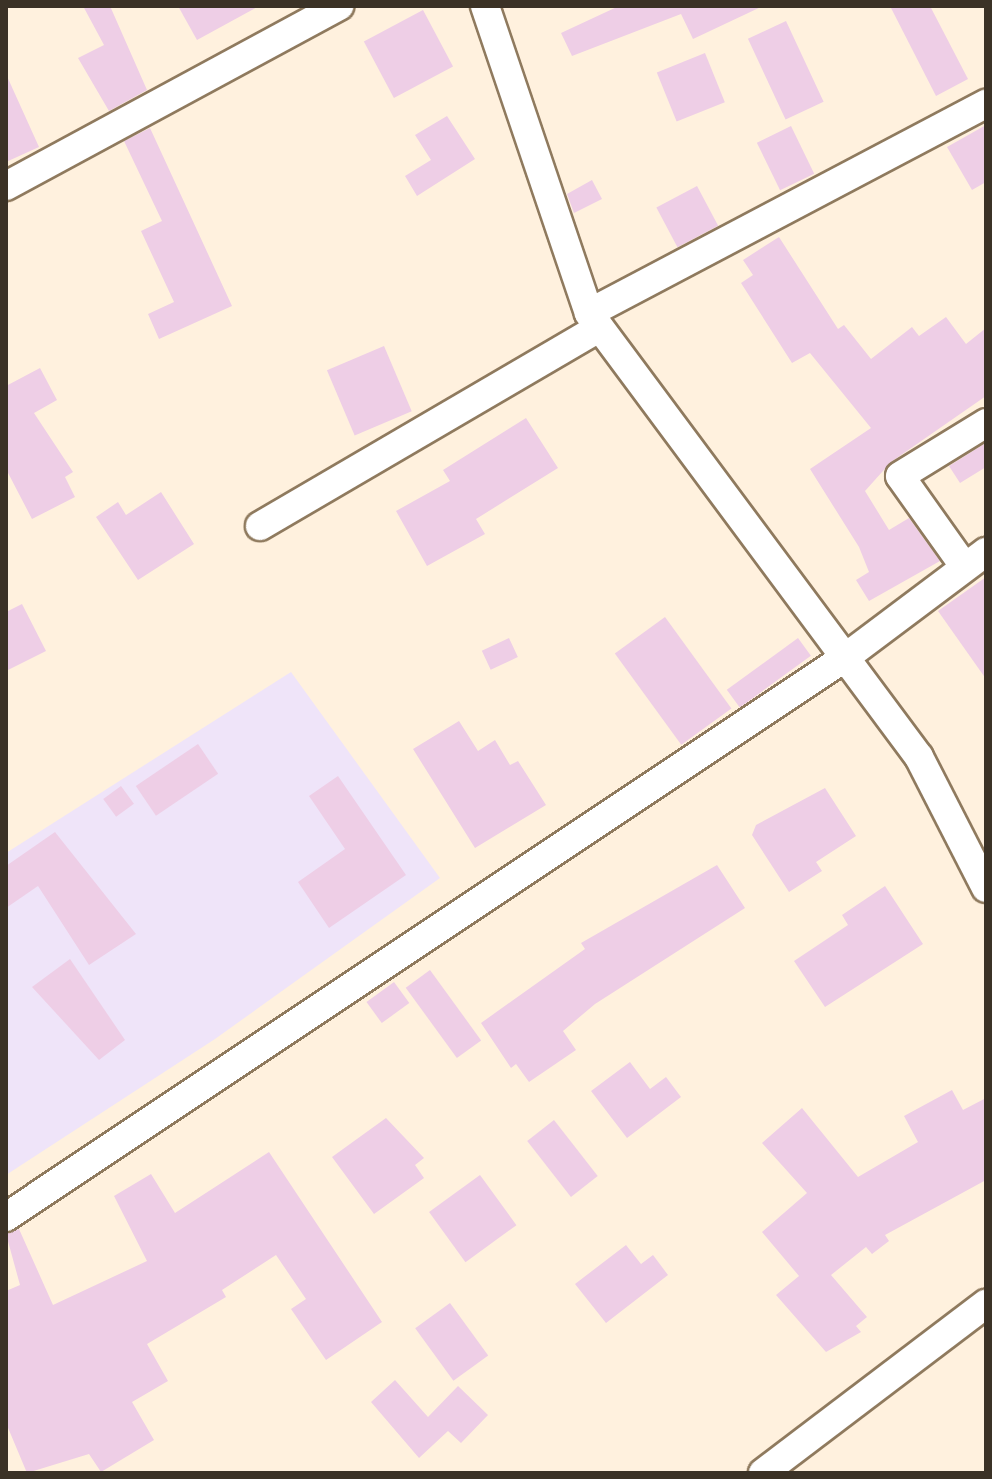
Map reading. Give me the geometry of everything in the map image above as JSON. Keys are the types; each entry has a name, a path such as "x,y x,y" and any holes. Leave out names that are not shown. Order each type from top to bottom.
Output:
{"street":[{"path":"6,186 339,6"},
{"path":"485,6 594,321 919,757 986,888"},
{"path":"260,526 594,321 986,104"},
{"path":"6,1217 371,967 846,657 975,559 900,476 986,423"},
{"path":"763,1473 986,1304"}],"shaded area":[{"path":"291,672 440,878 215,1039 6,1175 6,853"}],"building":[{"path":"83,6 110,6 147,90 109,111 78,58 104,45"},
{"path":"178,6 259,6 197,40"},
{"path":"619,6 763,6 693,39 681,14 572,56 561,33"},
{"path":"890,6 930,6 968,79 936,96"},
{"path":"423,10 453,67 394,98 364,41"},
{"path":"786,21 824,102 786,119 748,39"},
{"path":"705,53 725,102 677,122 657,72"},
{"path":"6,74 39,147 6,162"},
{"path":"447,116 475,159 417,196 405,176 431,160 415,135"},
{"path":"986,125 986,182 972,190 947,147"},
{"path":"791,126 814,174 780,190 757,143"},
{"path":"150,128 232,306 159,339 148,314 174,302 141,231 162,221 124,141"},
{"path":"592,180 602,199 574,213 567,194"},
{"path":"697,186 718,226 678,247 656,208"},
{"path":"779,237 838,329 844,325 871,359 912,327 919,336 946,317 966,344 986,328 986,396 891,462 865,491 889,530 909,518 940,561 869,601 856,580 869,572 859,547 810,469 871,428 810,353 792,363 741,283 753,275 743,260"},
{"path":"384,346 412,411 355,436 327,370"},
{"path":"40,368 57,400 34,413 73,472 65,477 75,497 32,519 6,469 6,386"},
{"path":"526,418 558,468 476,519 485,534 427,566 396,511 450,481 443,470"},
{"path":"984,444 986,467 960,483 949,466"},
{"path":"161,492 194,544 138,580 96,517 118,502 126,515"},
{"path":"986,577 986,679 938,611"},
{"path":"22,604 46,651 6,671 6,612"},
{"path":"665,617 731,708 681,745 615,653"},
{"path":"509,638 518,657 491,670 482,651"},
{"path":"798,638 811,656 740,708 727,690"},
{"path":"459,721 478,751 495,740 510,765 518,761 546,805 475,848 413,749"},
{"path":"198,744 218,774 156,816 136,786"},
{"path":"338,776 406,875 329,928 298,882 345,849 309,796"},
{"path":"121,786 134,804 116,817 103,799"},
{"path":"825,788 856,836 816,862 822,871 789,892 752,835 756,825"},
{"path":"55,832 136,934 89,965 38,886 6,908 6,866"},
{"path":"717,865 745,908 595,1004 563,1031 576,1050 529,1082 516,1064 511,1068 481,1023 585,949 581,943"},
{"path":"885,886 923,944 825,1007 794,961 848,925 842,915"},
{"path":"70,959 125,1040 99,1060 32,987"},
{"path":"430,970 481,1040 457,1058 406,988"},
{"path":"394,982 409,1003 382,1023 366,1002"},
{"path":"630,1062 650,1089 666,1077 681,1097 627,1138 591,1091"},
{"path":"952,1090 963,1110 986,1098 986,1180 885,1235 889,1241 872,1254 866,1247 831,1275 867,1317 856,1326 861,1332 826,1352 776,1295 799,1276 762,1232 807,1193 762,1143 802,1108 858,1177 918,1142 904,1116"},
{"path":"386,1118 424,1158 415,1165 424,1178 374,1214 332,1157"},
{"path":"554,1120 598,1176 571,1197 527,1141"},
{"path":"269,1152 382,1322 326,1360 291,1309 306,1299 276,1255 222,1290 226,1297 147,1344 168,1381 132,1402 154,1440 101,1472 89,1454 27,1473 6,1423 6,1291 20,1285 6,1234 19,1229 53,1305 147,1261 114,1196 151,1174 175,1213"},
{"path":"480,1175 516,1225 465,1262 429,1212"},
{"path":"626,1245 641,1264 653,1255 668,1275 606,1323 575,1284"},
{"path":"450,1303 488,1356 453,1381 415,1328"},
{"path":"395,1380 428,1417 458,1386 488,1415 461,1443 448,1431 419,1458 371,1402"}]}
